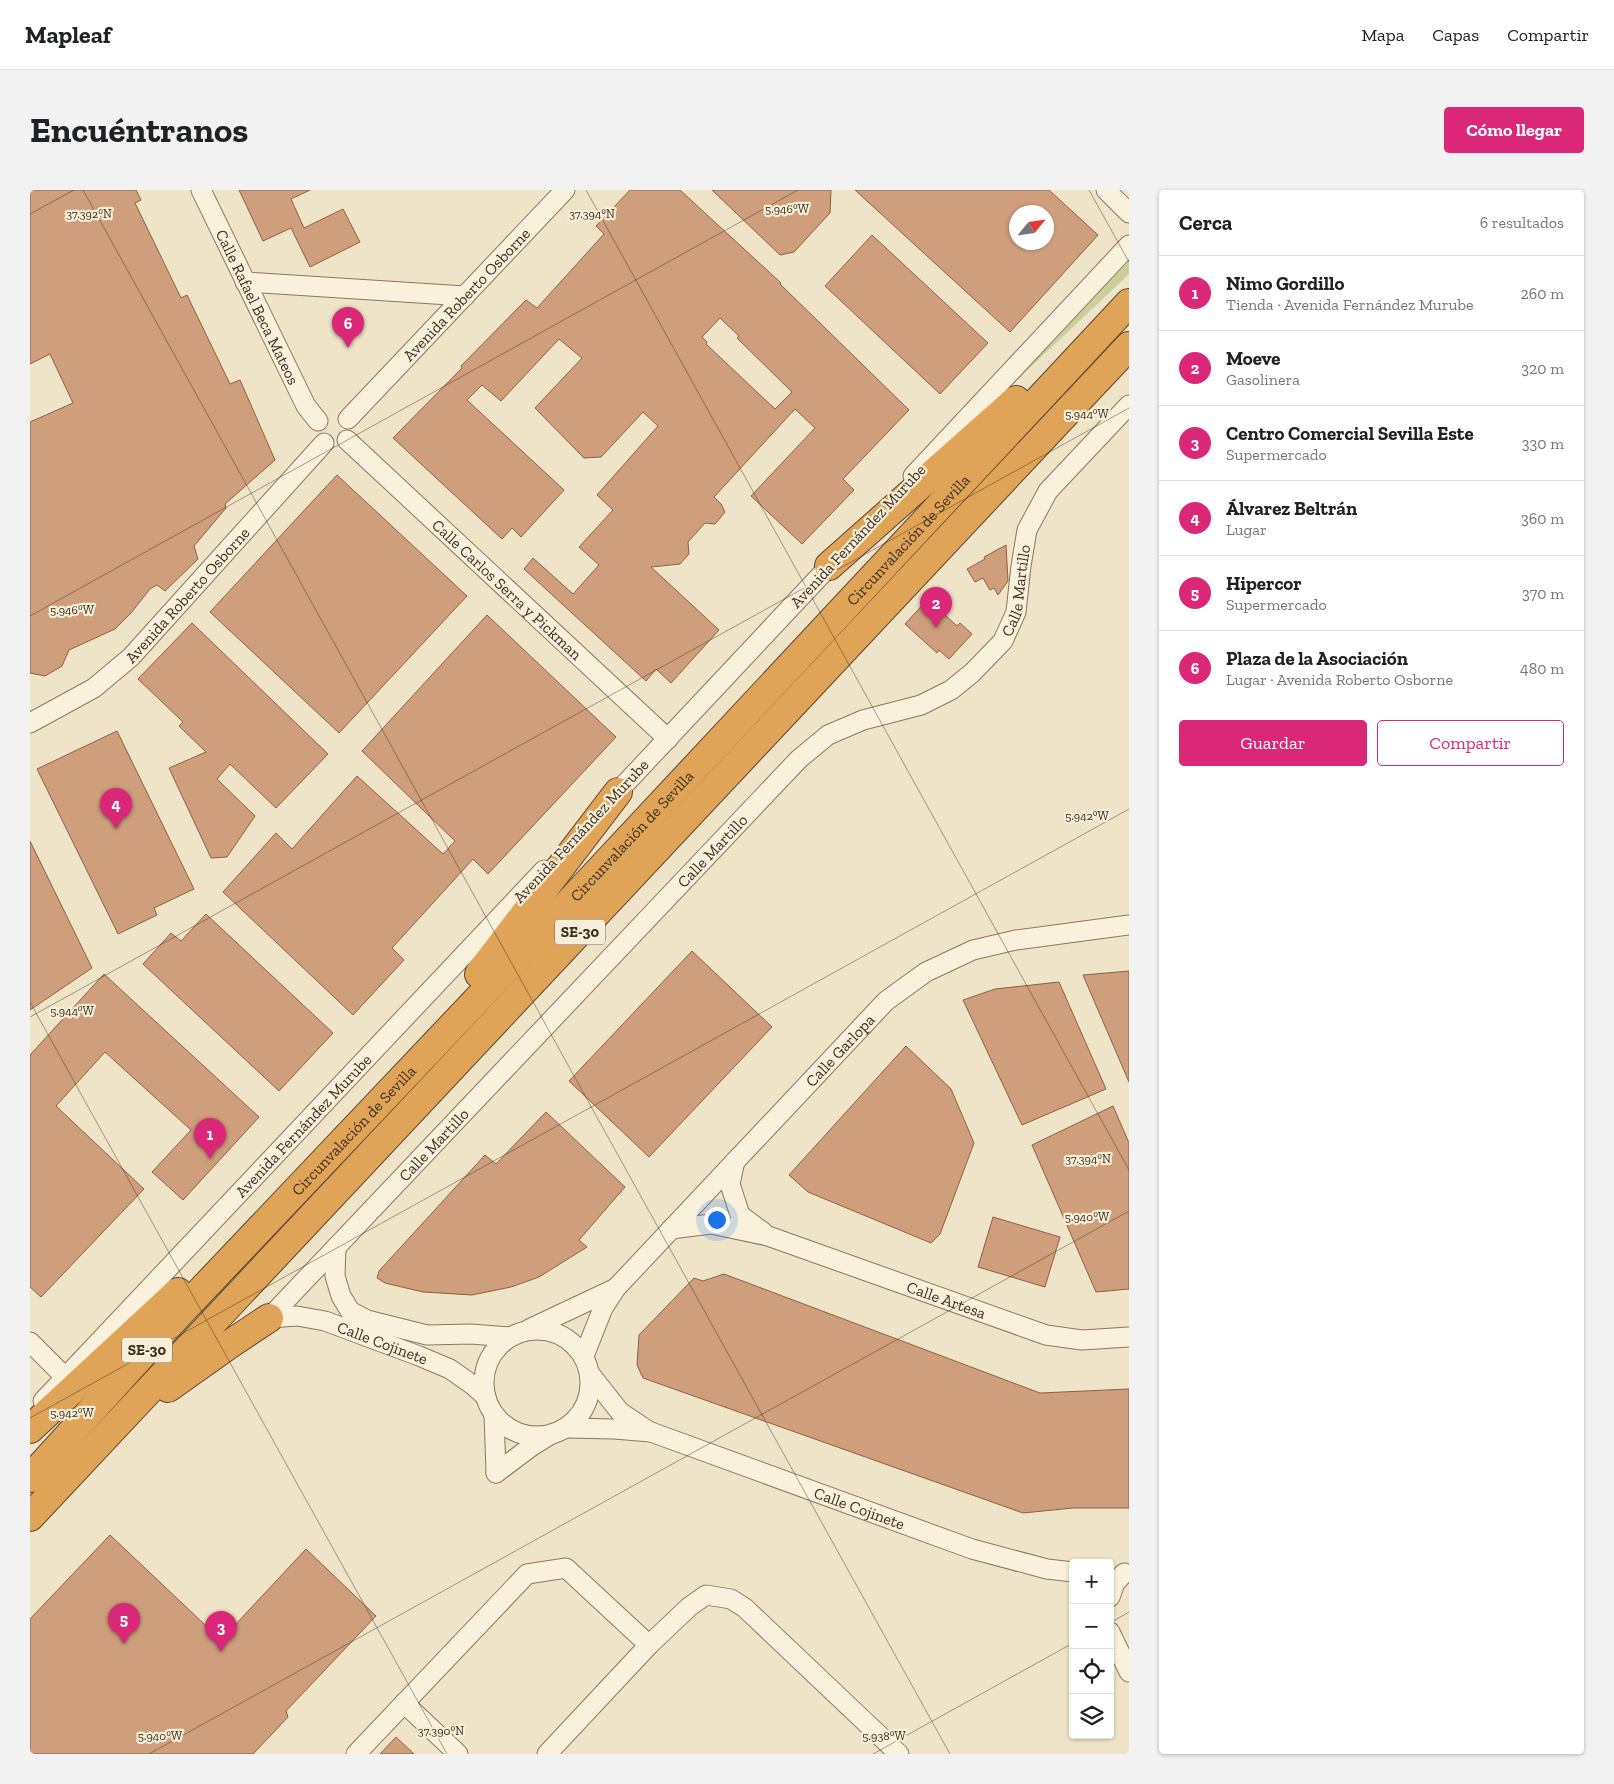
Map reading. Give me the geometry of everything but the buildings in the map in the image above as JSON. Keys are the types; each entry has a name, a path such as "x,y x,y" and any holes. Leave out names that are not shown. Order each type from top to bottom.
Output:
{"highway":[{"path":"829,566 1129,301"},
{"name":"Circunvalación de Sevilla","path":"30,1478 265,1222 578,892 1129,301"},
{"name":"Circunvalación de Sevilla","path":"30,1517 1129,346"},
{"path":"439,1039 479,975 618,792"},
{"path":"30,1429 179,1290 265,1222"},
{"path":"118,1424 269,1318"}],"street":[{"name":"Calle Rafael Beca Mateos","path":"201,190 306,406 318,421"},
{"name":"Avenida Roberto Osborne","path":"348,419 565,190"},
{"path":"1106,190 1129,213"},
{"name":"Avenida Fernández Murube","path":"30,1415 668,739 1129,245"},
{"path":"245,282 465,296"},
{"name":"Calle Martillo","path":"269,1318 799,759 828,734 863,720 921,705 951,690 1003,641 1016,612 1027,530 1048,491 1129,405"},
{"path":"340,412 348,419 351,430 347,440 343,443 334,446 324,443 318,436 316,426 325,413 340,412"},
{"name":"Calle Carlos Serra y Pickman","path":"347,440 668,739"},
{"name":"Avenida Roberto Osborne","path":"30,723 94,688 131,657 324,443"},
{"name":"Calle Garlopa","path":"587,1365 604,1308 616,1288 886,1001 926,972 973,950 1016,940 1129,925"},
{"name":"Calle Artesa","path":"735,1161 730,1184 740,1215 768,1236"},
{"name":"Calle Artesa","path":"671,1229 711,1224 768,1236 1046,1335 1082,1340 1129,1336"},
{"name":"Calle Cojinete","path":"336,1247 335,1276 341,1296 350,1311 366,1320 427,1335 518,1334"},
{"name":"Calle Garlopa","path":"518,1334 616,1288"},
{"name":"Calle Cojinete","path":"269,1318 297,1316 325,1321 419,1356 450,1369 474,1386 490,1406"},
{"path":"545,1330 563,1336 572,1342 587,1365 588,1399 580,1415 558,1432 532,1446 496,1473 490,1406 484,1379 488,1361 495,1350 518,1334 545,1330"},
{"path":"30,1342 65,1377"},
{"name":"Calle Cojinete","path":"587,1365 620,1412 651,1432 972,1549 1047,1569 1069,1572"},
{"path":"490,1406 508,1428 525,1435 558,1432"},
{"name":"Calle Cojinete","path":"558,1432 614,1429 651,1432"},
{"path":"356,1754 527,1574 566,1568 649,1645"},
{"path":"1114,1588 1121,1573"},
{"path":"546,1754 649,1645 689,1607 706,1595 731,1599 746,1608 898,1754"},
{"path":"1114,1640 1129,1672"},
{"path":"404,1703 458,1754"}],"green space":[{"path":"1129,257 1129,274 980,415"}],"place":[{"name":"Plaza de la Asociación","path":"348,348"},
{"name":"Moeve","path":"936,628"},
{"name":"Álvarez Beltrán","path":"116,829"},
{"name":"Nimo Gordillo","path":"210,1159"},
{"name":"Hipercor","path":"124,1644"},
{"name":"Centro Comercial Sevilla Este","path":"221,1652"}]}
